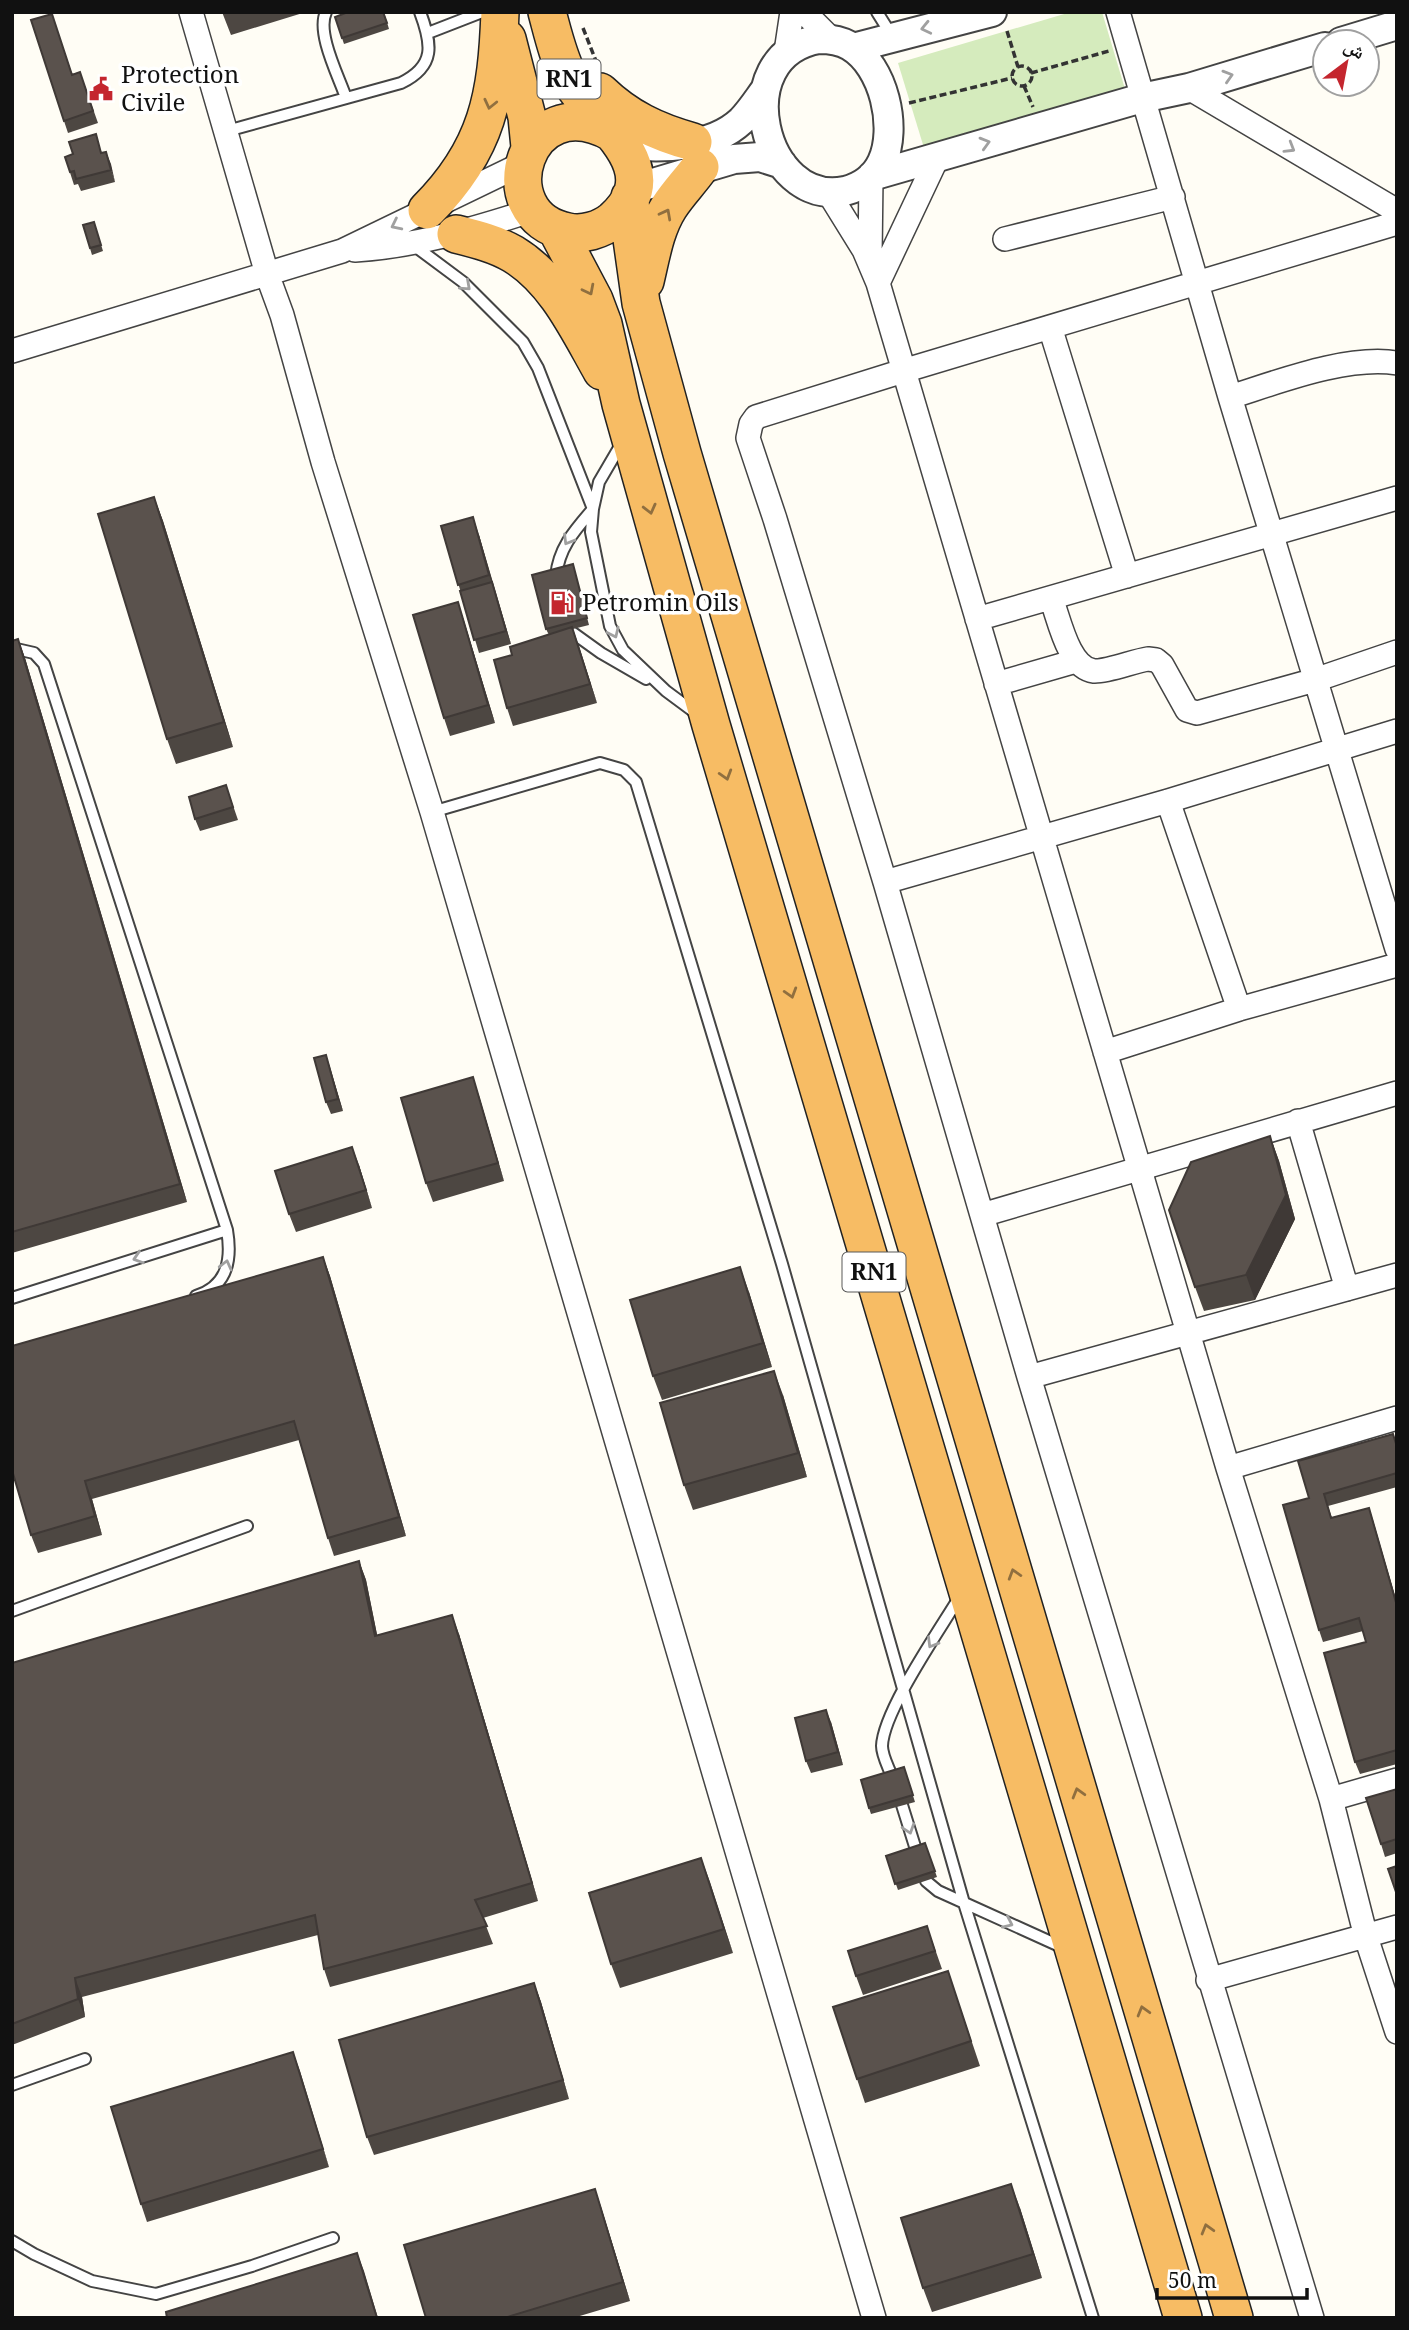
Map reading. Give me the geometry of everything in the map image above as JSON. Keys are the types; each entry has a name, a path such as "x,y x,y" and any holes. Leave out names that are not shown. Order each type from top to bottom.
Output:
{"highway":[{"name":"RN1","path":"500,12 520,86 527,155 523,179 525,196 545,220 599,313 657,535 711,725 1183,2318"},
{"path":"427,209 450,187 472,153 486,120 496,73 500,12"},
{"name":"RN1","path":"548,12 559,55 569,79 584,101 618,139 633,166 632,239 640,303 1234,2318"},
{"path":"548,12 581,69 611,102 643,125 696,155 658,230 640,303"},
{"name":"RN1","path":"527,155 541,135 569,122 599,126 618,139"},
{"path":"545,220 583,233 592,232 621,213 631,193"},
{"path":"456,234 484,241 513,253 536,271 559,296 626,417"}],"street":[{"path":"191,12 323,462 432,812 874,2318"},
{"path":"786,52 792,12"},
{"path":"804,12 876,76 887,108 887,148 872,176 874,274"},
{"path":"1118,12 1230,397 1397,949"},
{"path":"998,18 842,44 807,41 786,52 772,70 765,90 763,109 772,147 782,164 799,181 813,188 828,192 851,190 872,176 938,156 1142,98 1189,88 1311,51"},
{"path":"1189,88 1397,211"},
{"path":"631,193 696,155 709,139 739,122 765,90"},
{"path":"618,139 696,155 760,157 782,164"},
{"path":"12,351 342,251 527,155"},
{"path":"874,274 938,156"},
{"path":"828,192 855,233 874,274 1228,1468 1331,1798 1366,1937 1397,2032"},
{"path":"1004,239 1173,197"},
{"path":"342,251 412,244 545,220"},
{"path":"1311,2318 1029,1377 885,882 775,519 748,439 751,424 756,417 1397,223"},
{"path":"1050,327 1127,576"},
{"path":"1230,397 1304,374 1378,360 1397,363"},
{"path":"977,619 1397,498"},
{"path":"1051,598 1072,655 1083,667 1095,671 1148,659 1156,660 1162,665 1187,710 1197,713 1315,680 1397,652"},
{"path":"996,684 1076,661"},
{"path":"885,882 1168,801 1397,731"},
{"path":"1168,801 1239,1009"},
{"path":"1105,1052 1239,1009 1397,965"},
{"path":"982,1215 1397,1093"},
{"path":"1298,1121 1347,1289"},
{"path":"1029,1377 1397,1275"},
{"path":"1228,1468 1395,1426"},
{"path":"1331,1798 1397,1780"},
{"path":"1208,1980 1397,1927"}],"lane":[{"path":"326,12 323,17 324,37 346,98"},
{"path":"227,131 401,83 417,75 425,64 429,51 428,33 420,12"},
{"path":"428,33 482,12"},
{"path":"877,12 892,36"},
{"path":"412,244 463,282 523,342 538,368 593,509"},
{"path":"626,417 599,482 591,532 610,626 623,650 666,691 711,725"},
{"path":"556,576 557,563 566,540 593,509"},
{"path":"569,630 601,653 666,691"},
{"path":"12,648 34,653 44,664 227,1230 228,1268 218,1284 189,1298"},
{"path":"432,812 600,762 624,770 636,782 774,1238 964,1903 1093,2318"},
{"path":"12,1298 227,1230"},
{"path":"12,1611 247,1525"},
{"path":"892,1777 882,1746 892,1714 903,1690 967,1585"},
{"path":"901,1805 917,1853"},
{"path":"926,1881 938,1891 1073,1952"},
{"path":"12,2085 85,2059"},
{"path":"12,2241 92,2281 156,2294 252,2266 333,2238"}],"path":[{"path":"998,18 1018,67"},
{"path":"1031,73 1128,45"},
{"path":"1018,67 1027,68 1031,73 1030,83 1017,85 1012,78 1013,71 1018,67"},
{"path":"887,108 1012,78"}],"green space":[{"path":"1071,12 1102,12 1125,89 924,148 898,63"}],"building":[{"path":"348,12 383,12 387,23 342,38 335,17"},
{"path":"52,14 72,75 80,72 93,111 64,121 31,20"},
{"path":"96,134 101,153 106,152 111,170 76,179 74,171 70,172 65,157 73,154 69,142"},
{"path":"94,222 101,245 90,248 83,225"},
{"path":"154,497 224,722 167,739 98,514"},
{"path":"473,517 489,575 458,585 441,526"},
{"name":"Petromin Oils","path":"573,564 587,618 546,629 532,575"},
{"path":"492,582 506,631 474,640 460,591"},
{"path":"458,602 488,705 444,718 413,615"},
{"path":"572,627 590,684 507,708 494,660 512,655 510,647"},
{"path":"18,639 180,1184 12,1232 12,641"},
{"path":"226,785 233,807 195,819 189,797"},
{"path":"326,1055 338,1099 326,1102 314,1058"},
{"path":"473,1077 498,1163 426,1183 401,1098"},
{"path":"1270,1136 1286,1195 1246,1275 1195,1287 1169,1210 1191,1162"},
{"path":"352,1147 366,1190 289,1214 275,1171"},
{"path":"323,1257 399,1517 328,1538 294,1421 85,1481 95,1516 31,1535 12,1470 12,1346"},
{"path":"740,1267 763,1343 653,1376 630,1300"},
{"path":"774,1371 798,1453 684,1485 660,1403"},
{"path":"1393,1434 1397,1447 1397,1473 1324,1494 1331,1518 1369,1508 1397,1606 1397,1750 1355,1762 1324,1653 1366,1642 1359,1618 1319,1630 1283,1505 1309,1498 1298,1461"},
{"path":"359,1561 375,1636 452,1615 532,1883 475,1900 487,1926 324,1969 315,1915 75,1978 78,1999 12,2024 12,1663"},
{"path":"826,1710 838,1752 806,1761 795,1718"},
{"path":"904,1767 913,1795 869,1808 861,1780"},
{"path":"1397,1789 1397,1839 1381,1844 1366,1798"},
{"path":"925,1843 935,1871 895,1884 886,1856"},
{"path":"701,1858 724,1929 611,1964 589,1893"},
{"path":"1397,1866 1397,1895 1388,1869"},
{"path":"927,1926 935,1951 856,1976 848,1951"},
{"path":"948,1971 971,2041 857,2079 833,2007"},
{"path":"534,1983 563,2080 367,2137 339,2040"},
{"path":"293,2052 323,2149 141,2204 111,2107"},
{"path":"1011,2184 1033,2254 923,2288 901,2218"},
{"path":"595,2189 623,2282 504,2318 426,2318 404,2245"},
{"path":"357,2253 377,2318 167,2318 166,2312"}],"place":[{"name":"Protection Civile","path":"101,89"},
{"name":"Petromin Oils","path":"562,603"}]}
